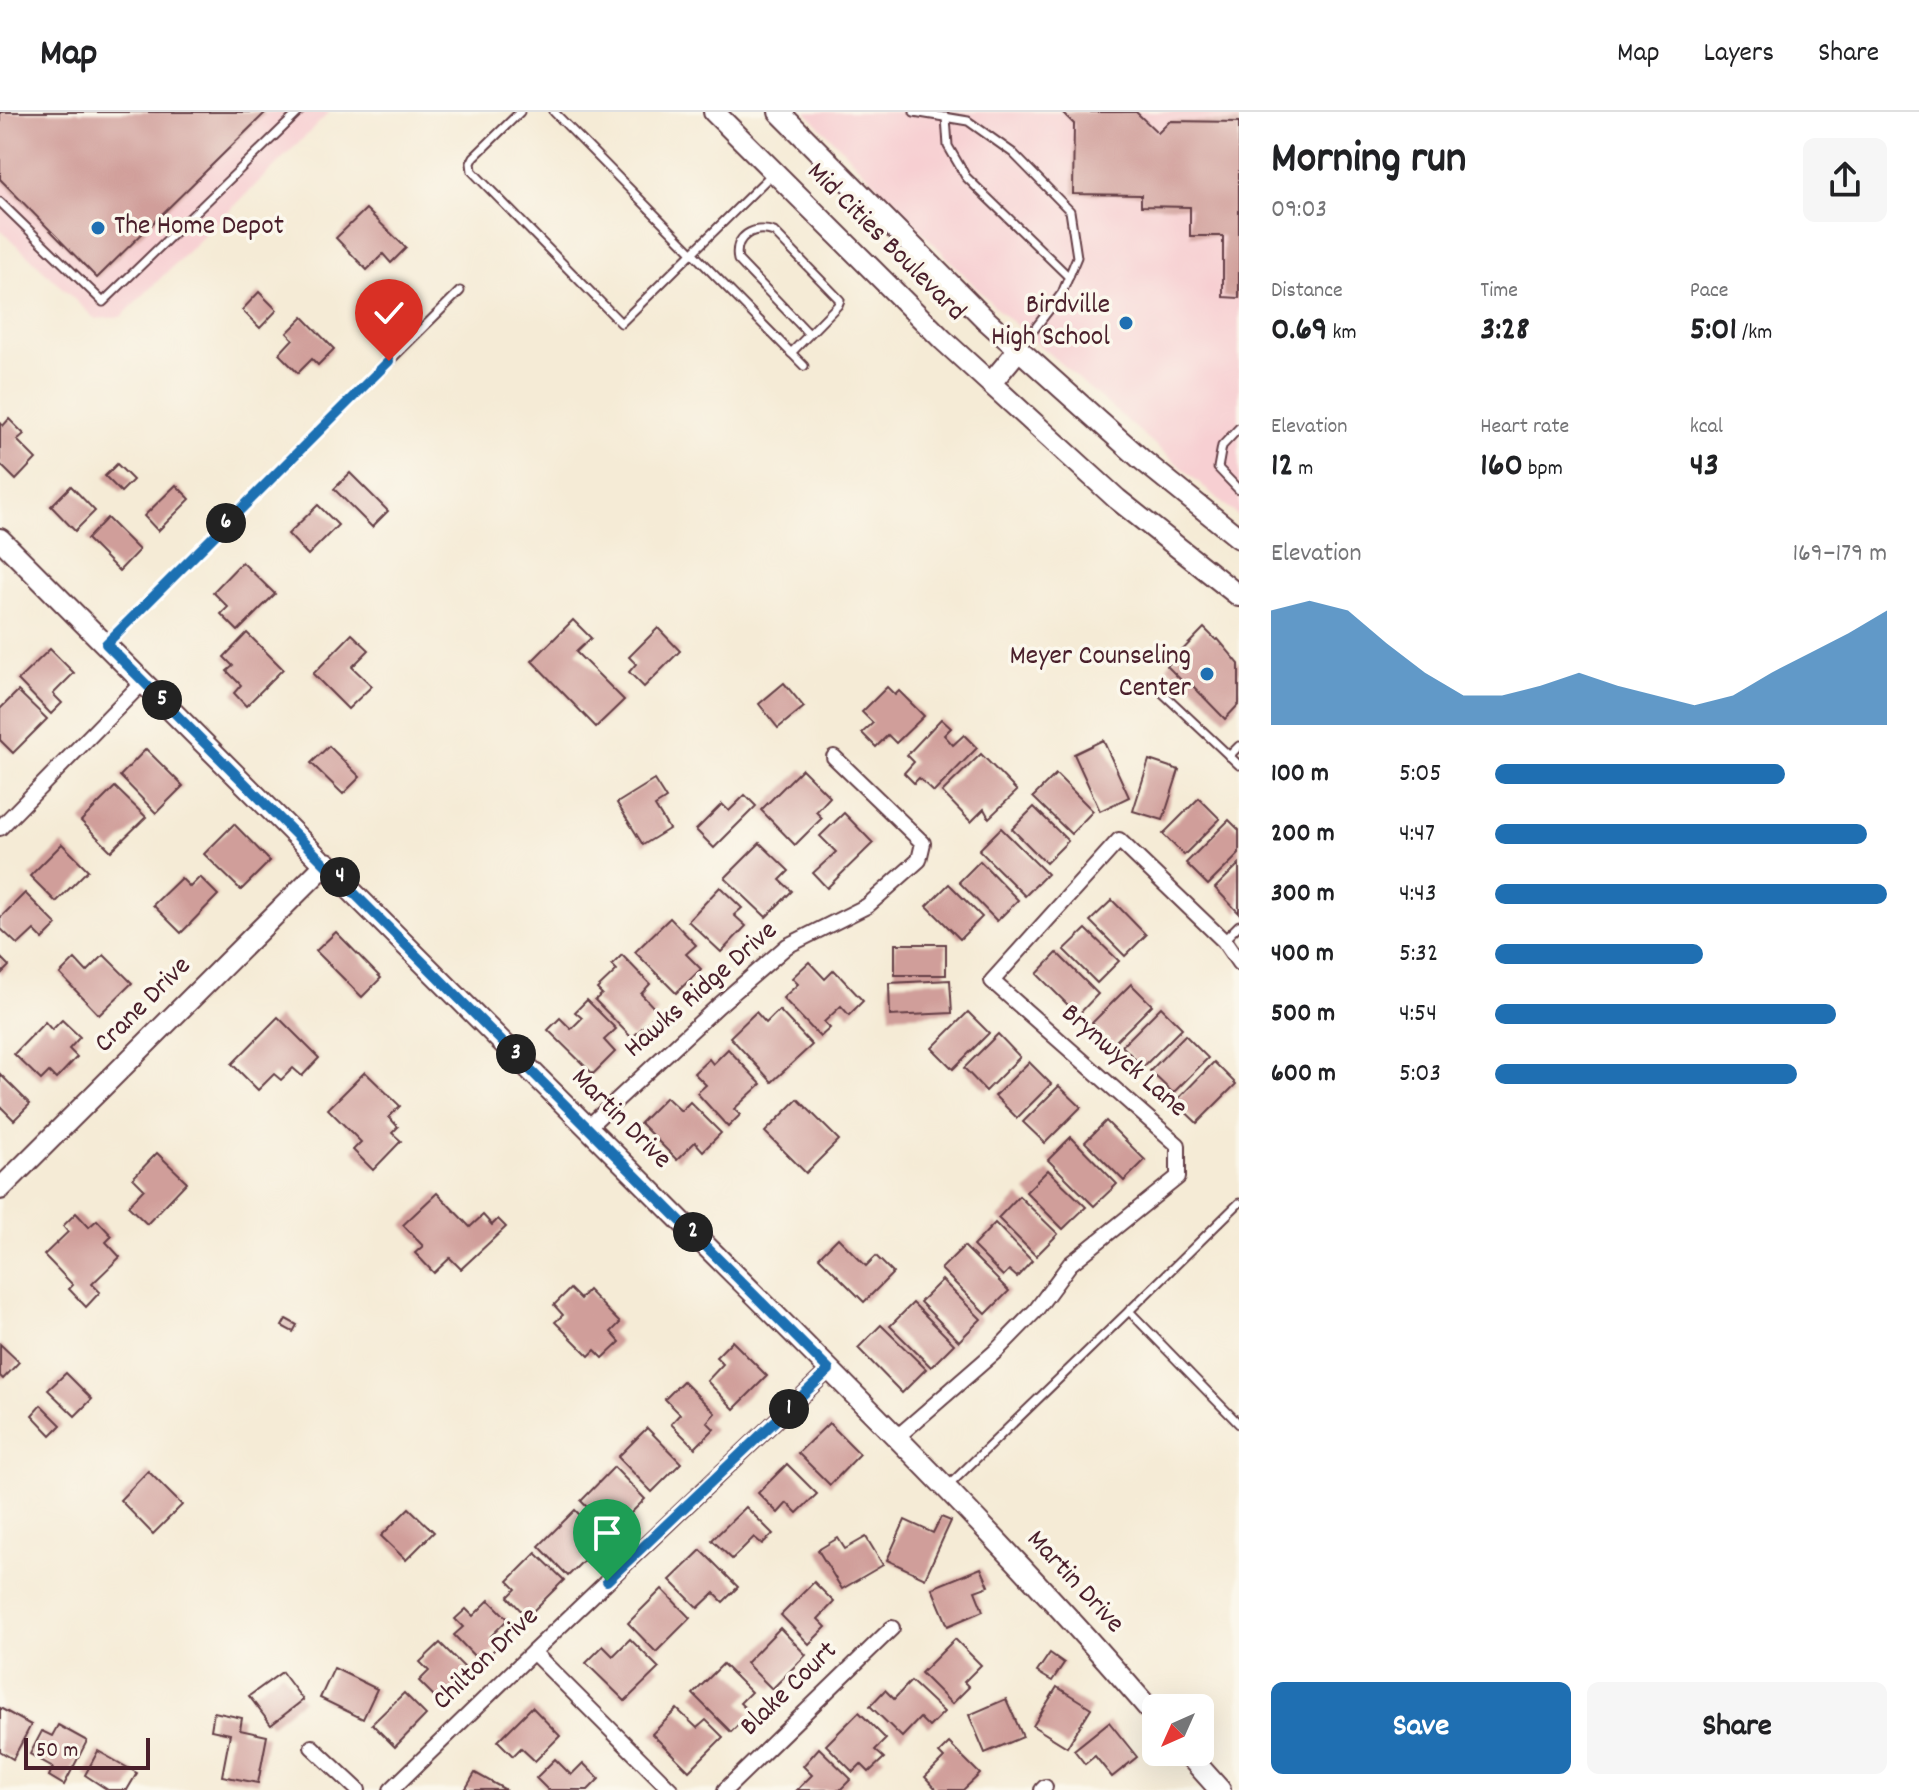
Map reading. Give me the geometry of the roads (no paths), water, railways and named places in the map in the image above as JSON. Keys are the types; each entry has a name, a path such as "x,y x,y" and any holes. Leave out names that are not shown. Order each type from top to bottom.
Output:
{"street":[{"name":"Mid Cities Boulevard","path":"714,112 943,340 1117,499 1239,596"},
{"name":"Mid Cities Boulevard","path":"779,112 987,321 1141,459 1239,538"},
{"path":"991,383 1019,349"},
{"name":"Martin Drive","path":"0,539 327,863 896,1438 1076,1623 1142,1701"},
{"path":"0,828 144,681"},
{"name":"Hawks Ridge Drive","path":"588,1127 787,946 867,906 919,860 923,843 834,757"},
{"name":"Brynwyck Lane","path":"896,1438 996,1351 1036,1310 1070,1264 1178,1177 1178,1145 992,981 1119,840 1224,941 1239,963"},
{"name":"Crane Drive","path":"2,1182 327,863"},
{"name":"Chilton Drive","path":"391,1790 829,1370"},
{"name":"Blake Court","path":"725,1790 892,1628"},
{"path":"533,1652 671,1790"},
{"path":"312,1747 358,1790"},
{"path":"1199,1766 1220,1790"}],"lane":[{"path":"0,202 103,302 299,112"},
{"path":"520,112 474,157 472,171 621,323 773,172"},
{"path":"554,112 804,366"},
{"path":"914,112 968,121 1013,153 1070,211 1077,257 1062,293 1019,349"},
{"path":"946,117 948,146 966,177 1069,277"},
{"path":"791,353 838,305 840,300 774,232 765,229 748,232 740,241 736,253 738,260 809,334"},
{"path":"106,644 460,291"},
{"path":"1239,428 1222,446 1218,468 1239,490"},
{"path":"1152,683 1239,765"},
{"path":"1229,756 1239,746"},
{"path":"1224,941 1239,925"},
{"path":"945,1489 1239,1203"},
{"path":"1129,1311 1239,1424"}],"place":[{"name":"The Home Depot","path":"98,228"},
{"name":"Birdville High School","path":"1126,323"},
{"name":"Meyer Counseling Center","path":"1207,674"}]}
